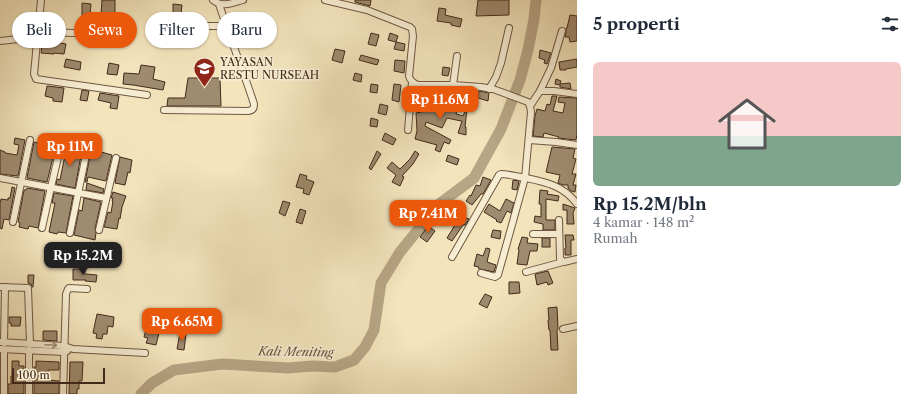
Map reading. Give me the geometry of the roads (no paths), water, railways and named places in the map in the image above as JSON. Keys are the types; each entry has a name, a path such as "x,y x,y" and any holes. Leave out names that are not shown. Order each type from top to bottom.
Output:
{"street":[{"path":"41,12 42,0"},
{"path":"216,2 225,5 243,0"},
{"path":"325,0 367,10 412,29 414,36 409,74 412,82 408,130"},
{"path":"216,2 220,12"},
{"path":"491,89 501,62 509,28"},
{"path":"528,104 540,91 551,68 562,31"},
{"path":"0,41 12,39"},
{"path":"37,48 34,74 35,78 38,80 147,94"},
{"path":"164,110 252,110 254,104 234,48"},
{"path":"453,85 457,56"},
{"path":"412,82 418,85 453,85 491,89 528,104 531,112 525,178 498,275 495,277 481,273"},
{"path":"540,91 577,94"},
{"path":"12,222 30,140"},
{"path":"529,140 577,145"},
{"path":"42,228 61,145"},
{"path":"70,233 87,150"},
{"path":"99,230 116,158"},
{"path":"452,257 499,175 504,173 541,181 558,187 567,193 577,204"},
{"path":"0,178 106,198"},
{"path":"559,220 559,258 563,262"},
{"path":"533,234 559,234"},
{"path":"526,272 577,259"},
{"path":"29,394 30,347 28,289 26,287 3,287 2,342 30,347 145,353"},
{"path":"63,394 66,291 70,288 87,289"},
{"path":"563,329 577,326"},
{"path":"4,394 2,350 30,347"}],"waterway":[{"name":"Kali Meniting","path":"141,394 152,383 174,370 222,364 288,368 312,366 335,367 354,360 365,347 374,330 381,283 400,252 438,205 474,178 501,129 520,80 528,50 536,0"}],"place":[{"name":"YAYASAN RESTU NURSEAH","path":"204,88"}]}
